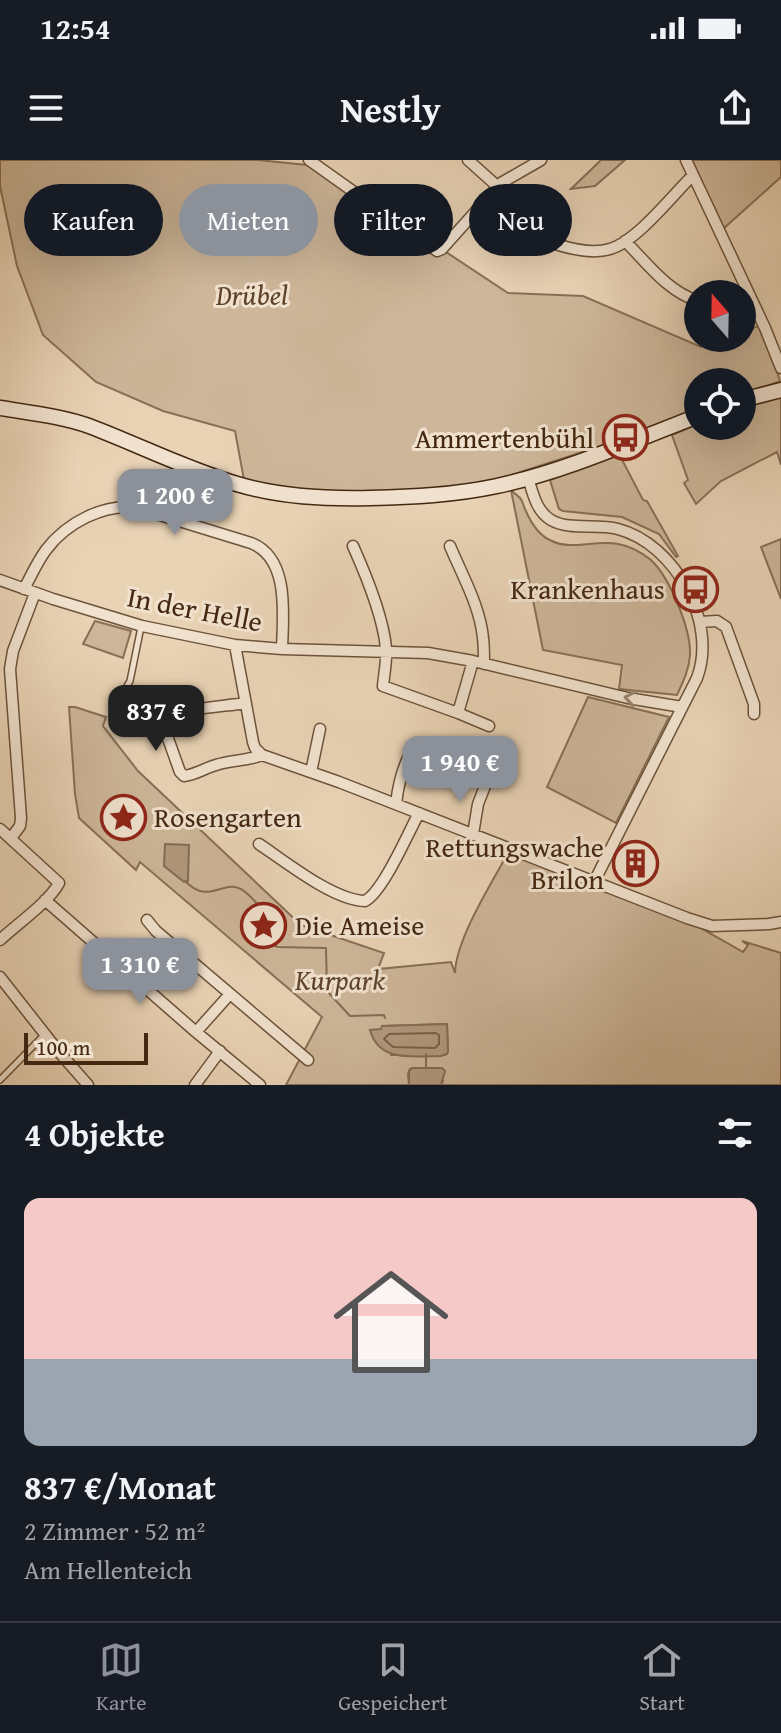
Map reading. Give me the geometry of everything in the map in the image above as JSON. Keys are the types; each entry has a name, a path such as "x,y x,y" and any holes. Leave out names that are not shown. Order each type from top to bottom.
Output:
{"street":[{"path":"309,160 437,251 469,220"},
{"path":"468,160 495,184"},
{"path":"500,184 541,160"},
{"path":"686,160 739,280"},
{"path":"572,248 602,251 625,241 644,226 693,175"},
{"path":"625,241 668,284 684,295"},
{"path":"756,312 781,368"},
{"path":"756,396 781,390"},
{"path":"0,408 87,425 219,478 253,488 294,495 351,498 414,496 475,489 528,478 684,421"},
{"path":"528,478 537,506 550,520 568,525 619,529 656,549 679,576 700,622 703,650 697,678 594,882"},
{"path":"11,838 19,829 21,818 10,669 13,651 30,591 46,550 70,527 108,510 128,507 251,543 267,553 276,569 284,598 282,649"},
{"path":"353,546 373,596 386,651 384,687 489,726"},
{"path":"450,546 472,599 483,638 478,662 458,713"},
{"name":"In der Helle","path":"0,580 142,626 235,645 428,653 628,698 682,707"},
{"path":"700,622 720,622 729,631 754,704 754,714"},
{"path":"235,645 253,742 262,755 687,918 712,926 781,922"},
{"path":"245,703 172,716 165,721 165,730 184,776 214,765 262,755"},
{"path":"311,772 320,729"},
{"path":"396,804 398,783 409,756"},
{"path":"473,834 478,804 485,786"},
{"path":"259,844 316,882 348,897 365,901 374,895 382,883 419,813"},
{"path":"0,829 59,881 45,900 0,940"},
{"path":"45,900 260,1085"},
{"path":"147,920 308,1060"},
{"path":"0,977 88,1085"},
{"path":"196,1032 230,994"},
{"path":"195,1085 220,1051"}],"lane":[{"path":"124,691 130,681 142,626"},
{"path":"0,1080 45,1035"}],"green space":[{"name":"Drübel","path":"0,160 258,160 307,165 337,184 334,184 334,256 452,256 508,293 583,296 684,340 684,352 756,352 756,327 761,325 780,381 756,390 756,368 684,368 684,418 496,480 430,490 316,492 244,480 235,431 163,411 96,382 43,335 17,266 0,186"},
{"path":"601,160 625,160 595,186 572,188"},
{"path":"692,160 781,160 781,177 723,229"},
{"path":"781,397 781,465 777,452 721,481 696,504 684,483 688,480 672,435 684,430 684,440 756,440 756,403"},
{"path":"619,454 678,556 659,534 622,517 559,509 550,480"},
{"path":"511,490 521,499 536,528 547,539 567,545 622,545 643,554 658,568 678,604 689,644 688,666 677,695 619,689 622,665 543,650"},
{"path":"781,539 781,599 761,547"},
{"path":"95,621 131,631 123,658 83,644"},
{"path":"588,697 669,717 616,823 547,787"},
{"name":"Kurpark","path":"69,707 106,717 103,726 138,771 301,925 384,953 378,969 451,962 455,973 468,928 508,853 690,922 743,952 748,945 742,941 781,953 781,1085 441,1085 443,1081 432,1070 410,1069 409,1085 286,1085 322,1017 140,862 136,870 79,818","holes":["447,1024 448,1051 445,1055 391,1055 382,1026"]}],"water":[{"path":"165,844 189,845 188,881 184,882 164,866"},
{"path":"447,1024 448,1051 441,1056 389,1053 374,1041 370,1030 381,1029 382,1026"},
{"path":"412,1068 442,1068 445,1071 441,1085 409,1085 409,1071"}],"waterway":[{"path":"185,881 202,891 230,887 244,891 261,910 265,937 271,944 278,947 326,948 327,991 350,1016 384,1015 385,1018"},
{"path":"426,1054 426,1068"}],"place":[{"name":"Ammertenbühl","path":"625,438"},
{"name":"Krankenhaus","path":"696,589"},
{"name":"Rosengarten","path":"123,817"},
{"name":"Rettungswache Brilon","path":"635,863"},
{"name":"Die Ameise","path":"264,925"}]}
